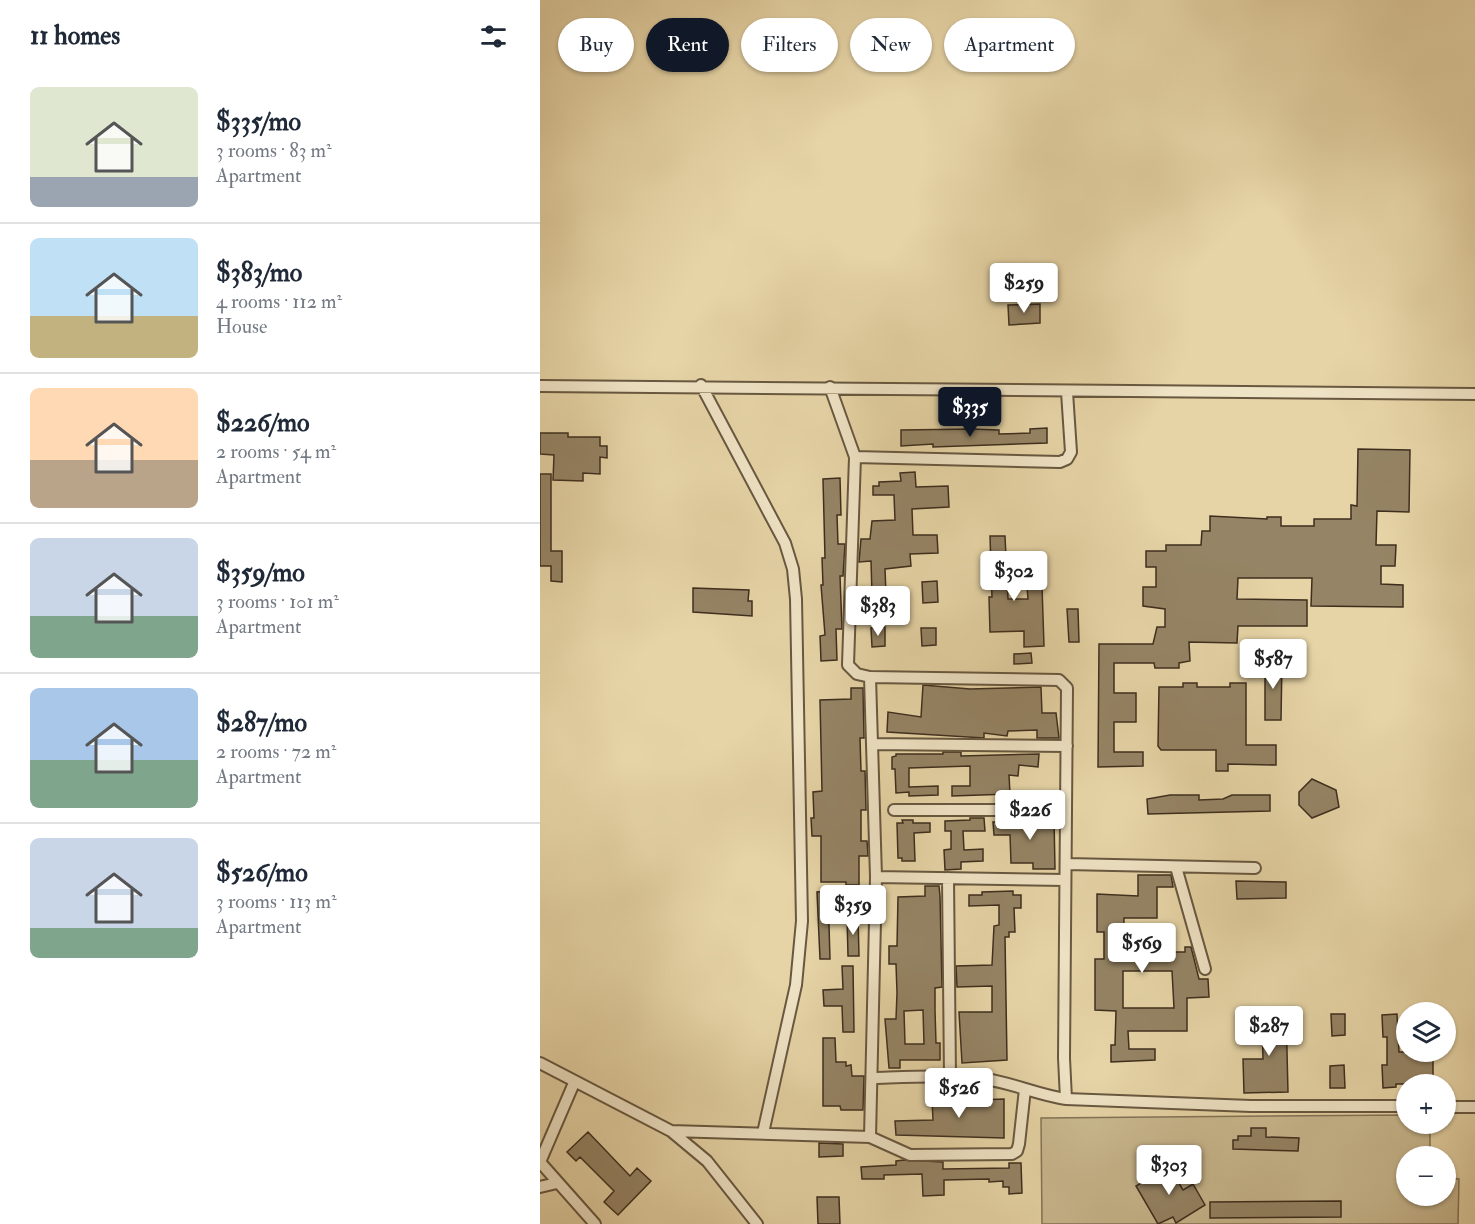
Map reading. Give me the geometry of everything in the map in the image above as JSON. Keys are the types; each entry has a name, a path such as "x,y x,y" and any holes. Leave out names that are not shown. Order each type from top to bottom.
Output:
{"street":[{"path":"540,386 830,387 1067,392 1475,393"},
{"path":"701,386 785,543 793,569 796,599 801,921 796,985 763,1133"},
{"path":"830,387 855,457 848,665 857,674 870,678 1059,680 1067,688 1064,1058 1066,1099"},
{"path":"855,457 1060,462 1067,459 1071,452 1067,392"},
{"path":"870,678 876,877 870,1137"},
{"path":"872,744 1067,746"},
{"path":"894,810 1066,810"},
{"path":"1065,864 1255,868"},
{"path":"1176,867 1205,969"},
{"path":"876,877 1065,880"},
{"path":"948,878 950,1077"},
{"path":"540,1063 574,1083 630,1108 671,1131 707,1161 757,1224"},
{"path":"873,1078 986,1079 1042,1095 1066,1099 1251,1106 1396,1106"},
{"path":"574,1083 540,1162 556,1183 595,1224"},
{"path":"671,1131 870,1137 910,1155 1012,1154 1017,1151 1019,1144 1025,1089"},
{"path":"1456,1107 1475,1107"},
{"path":"540,1187 556,1183"}],"shaded area":[{"path":"1396,1115 1396,1134 1430,1134 1430,1146 1396,1146 1396,1206 1456,1206 1456,1179 1459,1179 1458,1224 1042,1224 1041,1118"}],"building":[{"path":"1040,304 1040,323 1009,325 1008,305"},
{"path":"1047,428 1047,443 901,446 901,430 999,430 999,434 1030,433 1030,429"},
{"path":"540,433 568,433 568,437 600,437 600,446 607,446 607,458 600,457 600,474 583,473 583,481 553,480 554,455 540,454"},
{"path":"1358,449 1410,450 1409,512 1377,511 1376,545 1396,545 1395,566 1381,566 1381,584 1403,585 1403,607 1311,606 1312,578 1238,578 1237,599 1307,600 1307,626 1238,626 1237,643 1189,642 1190,661 1179,663 1179,668 1155,668 1154,663 1114,663 1114,693 1136,693 1136,722 1114,722 1114,752 1143,752 1143,766 1098,767 1099,644 1153,644 1157,627 1165,627 1165,609 1143,606 1143,587 1156,587 1156,567 1146,567 1146,551 1166,551 1166,545 1201,545 1202,531 1210,531 1210,516 1267,519 1267,517 1281,517 1281,526 1314,526 1314,519 1351,519 1351,505 1357,506"},
{"path":"915,472 916,487 948,486 949,507 912,509 913,535 937,535 938,553 910,554 911,566 885,569 886,594 872,595 871,561 859,562 861,539 870,539 872,521 895,520 894,495 873,495 873,486 879,486 879,482 901,481 900,473"},
{"path":"540,474 551,474 551,551 562,551 562,582 551,581 551,566 540,566"},
{"path":"840,478 841,515 837,515 838,544 845,544 843,576 840,576 842,629 836,629 837,660 821,661 820,636 825,635 821,585 823,585 822,558 825,558 823,479"},
{"path":"990,536 1005,536 1008,599 1028,599 1027,587 1042,586 1044,646 1024,647 1024,631 990,632 989,597 992,597"},
{"path":"937,581 938,602 923,603 922,582"},
{"path":"693,588 749,590 748,601 752,601 752,616 693,612"},
{"path":"1067,609 1078,609 1079,642 1069,642"},
{"path":"885,627 885,646 872,647 871,628"},
{"path":"921,628 936,628 936,645 922,646"},
{"path":"1031,653 1032,663 1014,664 1014,654"},
{"path":"1265,660 1282,660 1281,720 1265,720"},
{"path":"1183,683 1197,683 1197,687 1230,687 1230,683 1246,683 1246,745 1276,745 1276,765 1228,764 1228,771 1216,771 1216,750 1161,750 1158,746 1159,687 1183,687"},
{"path":"923,685 970,689 1041,687 1042,713 1056,713 1059,738 1037,738 1037,730 1008,731 1007,736 984,733 984,738 887,732 888,712 921,717"},
{"path":"851,688 863,688 864,738 860,738 861,771 865,771 866,810 861,810 861,841 867,841 868,856 859,856 859,885 846,885 846,882 821,882 821,836 812,836 811,818 814,818 813,792 822,791 820,700 851,699"},
{"path":"943,752 961,752 961,756 1039,754 1038,767 1019,765 1018,776 1009,775 1010,794 952,796 952,786 970,786 970,766 909,768 909,787 938,786 938,795 909,796 909,792 896,793 892,757 896,754 943,754"},
{"path":"1312,779 1336,790 1339,807 1312,818 1299,805 1299,792"},
{"path":"1170,795 1199,795 1199,800 1223,799 1232,795 1270,795 1270,811 1148,814 1147,799"},
{"path":"970,818 984,818 985,831 963,831 964,850 983,849 983,861 961,862 961,869 945,870 944,850 951,849 951,831 945,831 945,821 970,820"},
{"path":"1010,818 1054,818 1055,869 1033,869 1033,863 1011,863 1010,835 994,835 993,822 1010,822"},
{"path":"902,820 913,820 913,823 930,823 930,832 914,833 915,861 902,861 902,858 898,858 897,823 903,823"},
{"path":"1138,875 1171,875 1173,887 1157,887 1157,918 1124,918 1123,952 1185,952 1185,947 1191,947 1199,979 1208,979 1209,997 1187,998 1187,1031 1128,1031 1129,1049 1155,1049 1155,1060 1111,1062 1111,1045 1115,1045 1116,1011 1095,1010 1095,959 1104,959 1104,932 1097,932 1097,894 1138,896","holes":["1123,971 1172,971 1174,1008 1123,1008"]},
{"path":"1236,881 1286,882 1286,898 1237,899"},
{"path":"925,886 939,886 942,987 935,988 935,1010 936,1043 940,1043 940,1060 900,1060 900,1068 889,1068 885,1019 896,1019 896,964 889,964 889,946 897,946 898,897 925,896","holes":["923,1010 924,1044 905,1044 904,1011"]},
{"path":"828,891 830,959 820,959 817,892"},
{"path":"1013,891 1013,895 1021,895 1021,908 1014,908 1015,932 1009,932 1009,937 1005,937 1007,1060 962,1063 959,1012 992,1012 992,986 957,987 956,966 992,965 994,926 999,925 999,905 969,906 969,895 982,895 982,892"},
{"path":"847,917 858,917 859,956 848,956"},
{"path":"842,966 853,966 854,1032 843,1032 842,1006 824,1006 823,990 843,989"},
{"path":"1286,1010 1288,1092 1244,1093 1243,1059 1263,1059 1262,1020 1257,1020 1257,1011"},
{"path":"1331,1014 1345,1014 1345,1035 1332,1036"},
{"path":"1396,1014 1396,1062 1433,1062 1433,1074 1396,1074 1396,1087 1383,1088 1382,1065 1387,1065 1387,1037 1383,1037 1382,1015"},
{"path":"823,1038 835,1038 836,1062 846,1062 846,1066 851,1065 852,1076 864,1076 863,1110 841,1110 840,1106 823,1106"},
{"path":"1344,1065 1345,1088 1330,1088 1330,1066"},
{"path":"977,1096 977,1100 1004,1099 1004,1138 896,1135 895,1121 933,1120 932,1099"},
{"path":"1251,1128 1266,1128 1266,1137 1299,1138 1298,1151 1233,1149 1233,1140 1238,1140 1238,1136 1251,1136"},
{"path":"588,1132 630,1176 637,1168 651,1181 618,1215 604,1202 614,1191 580,1157 576,1161 567,1152"},
{"path":"819,1143 843,1144 843,1156 819,1157"},
{"path":"896,1161 943,1162 943,1169 1009,1168 1009,1163 1021,1163 1022,1193 1009,1194 1009,1187 1003,1187 1003,1181 944,1180 944,1195 923,1196 922,1174 884,1175 884,1179 862,1179 861,1167 896,1165"},
{"path":"1166,1161 1183,1190 1193,1184 1205,1205 1176,1223 1173,1217 1158,1224 1136,1186 1153,1176 1150,1171"},
{"path":"817,1197 839,1197 840,1224 818,1224"},
{"path":"1341,1201 1341,1217 1210,1218 1210,1202"}]}
